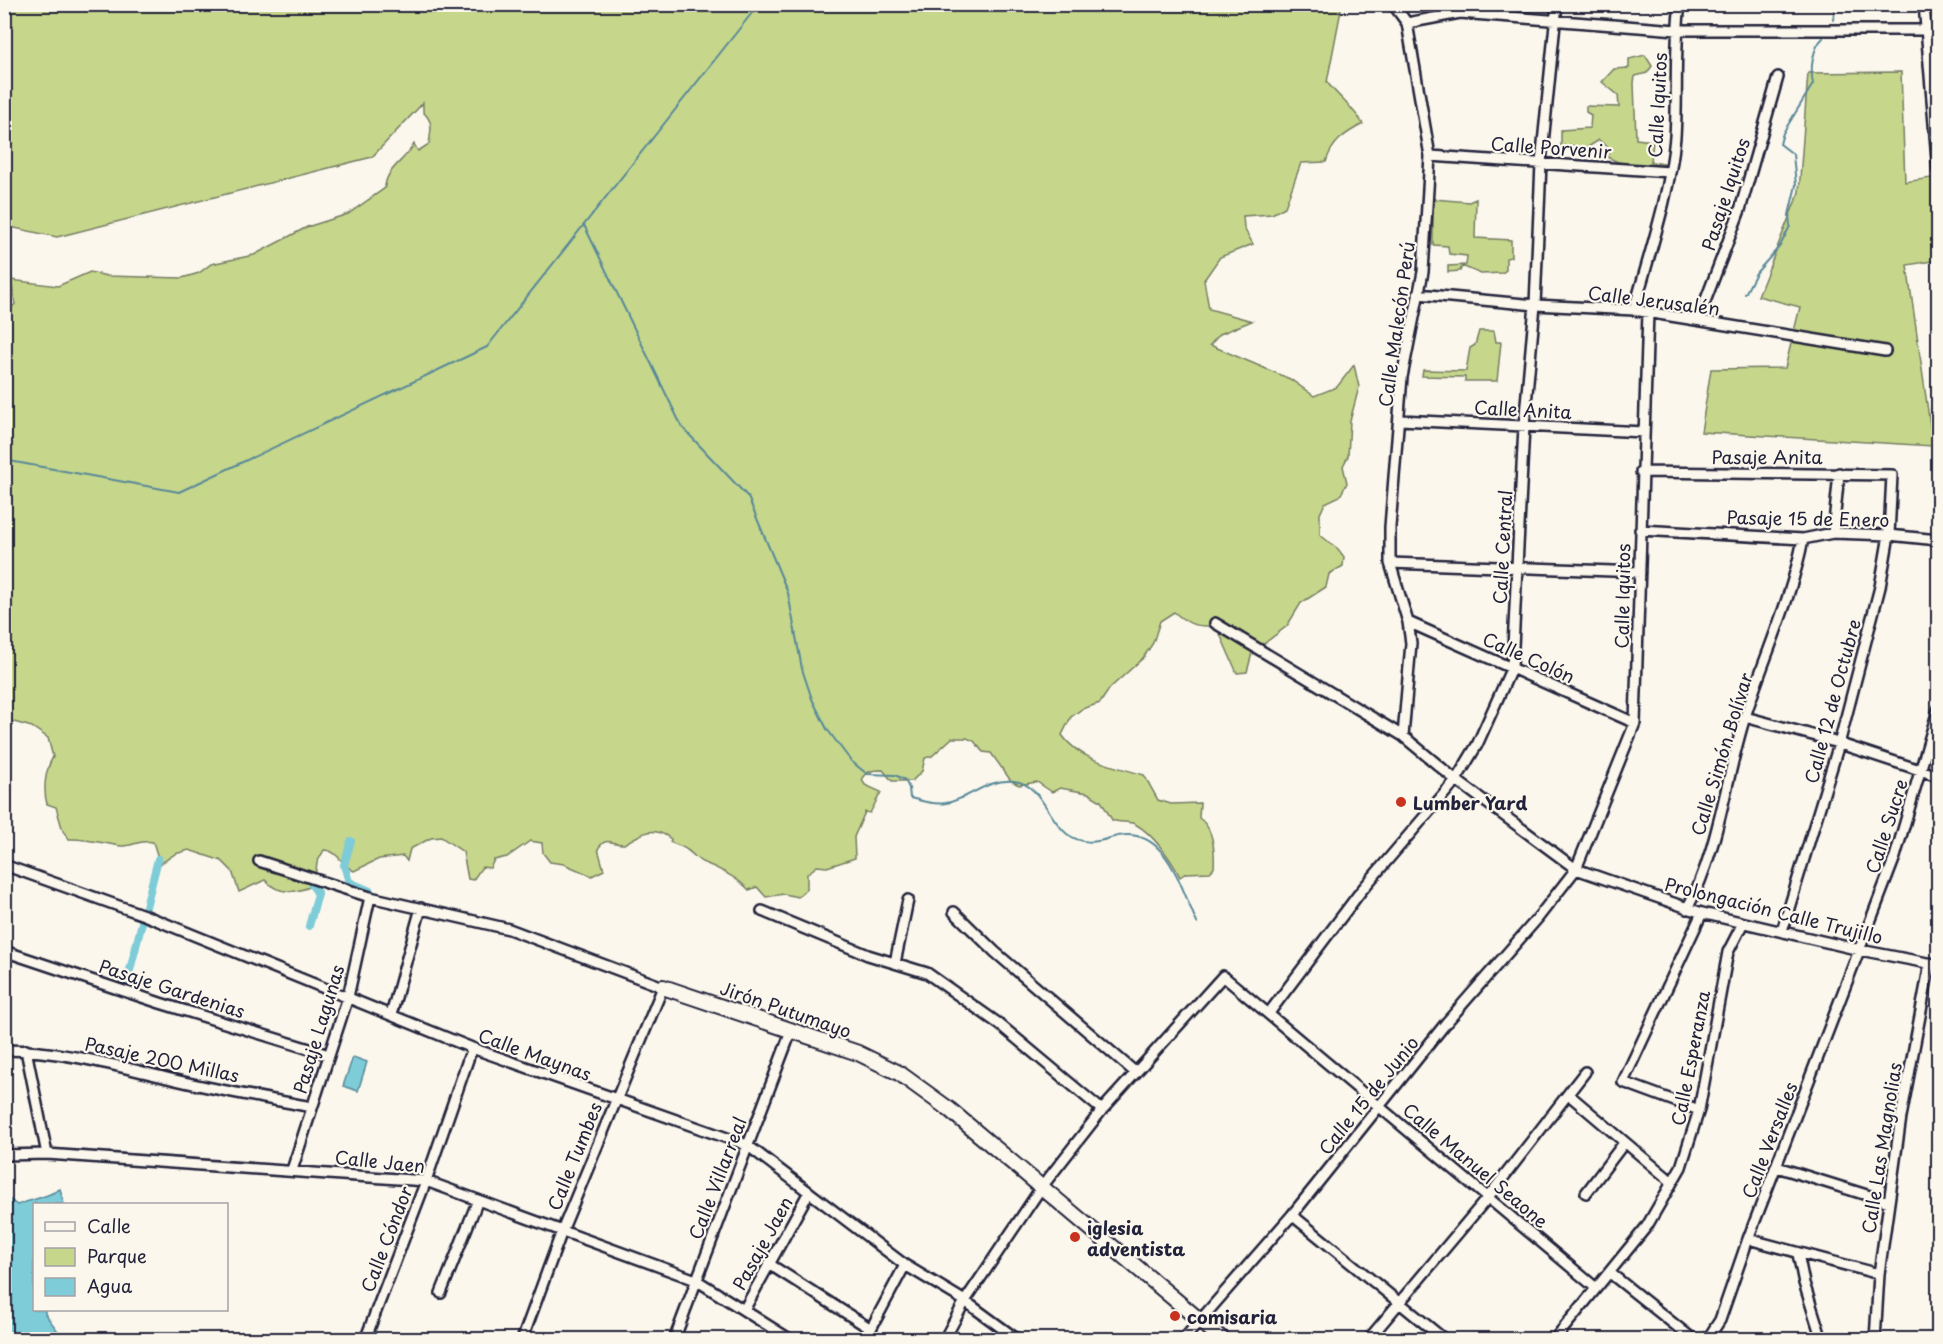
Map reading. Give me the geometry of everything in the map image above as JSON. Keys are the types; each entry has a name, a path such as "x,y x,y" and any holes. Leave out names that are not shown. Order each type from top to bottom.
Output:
{"street":[{"path":"1393,4 1407,23 1460,13 1677,30 1938,30"},
{"name":"Calle Central","path":"1269,1013 1361,891 1456,780 1477,745 1512,667 1524,426 1536,305 1542,163 1557,4"},
{"name":"Calle Iquitos","path":"1634,310 1670,172 1675,137 1677,30 1680,4"},
{"path":"1924,4 1938,171"},
{"name":"Calle Malecón Perú","path":"1403,736 1412,643 1390,563 1390,527 1402,377 1423,272 1430,156 1407,23"},
{"name":"Pasaje Iquitos","path":"1698,320 1740,210 1778,76"},
{"name":"Calle Porvenir","path":"1430,156 1670,172"},
{"name":"Calle Jerusalén","path":"1418,294 1536,305 1634,310 1885,351"},
{"name":"Calle Iquitos","path":"1576,869 1635,723 1641,471 1648,312"},
{"name":"Calle Anita","path":"1400,420 1644,432"},
{"name":"Pasaje Anita","path":"1641,471 1892,475"},
{"path":"1833,533 1839,473"},
{"name":"Calle 12 de Octubre","path":"1782,931 1839,744 1880,587 1889,535 1892,475"},
{"name":"Pasaje 15 de Enero","path":"1640,530 1803,539 1833,533 1938,540"},
{"name":"Calle Simón Bolívar","path":"1687,909 1700,883 1745,717 1788,604 1803,539"},
{"path":"1390,563 1640,572"},
{"name":"Calle Colón","path":"1408,622 1635,723"},
{"name":"Prolongación Calle Trujillo","path":"1215,623 1403,736 1456,780 1576,869 1702,913 1860,950 1934,964"},
{"name":"Calle Sucre","path":"1860,950 1895,856 1938,710"},
{"path":"1745,717 1938,776"},
{"name":"Jirón Putumayo","path":"259,861 370,897 509,929 663,987 858,1053 899,1073 950,1110 1224,1340"},
{"name":"Calle Maynas","path":"4,865 144,915 472,1048 614,1101 747,1145 905,1265 965,1301 1018,1340"},
{"name":"Calle 15 de Junio","path":"1183,1340 1292,1215 1446,1023 1537,919 1576,869"},
{"name":"Pasaje Lagunas","path":"292,1170 348,997 370,897"},
{"path":"895,963 908,900"},
{"path":"391,1016 422,908"},
{"path":"762,911 895,963 927,973 990,1018 1102,1110"},
{"path":"944,1340 965,1301 1041,1188 1102,1110 1136,1073 995,952 954,912"},
{"path":"1699,1110 1623,1082 1702,913"},
{"name":"Calle Esperanza","path":"1554,1340 1647,1226 1684,1157 1699,1110 1728,952 1743,923"},
{"name":"Calle Versalles","path":"1707,1340 1720,1320 1748,1239 1860,950"},
{"name":"Pasaje Gardenias","path":"4,951 160,1003 329,1055"},
{"name":"Calle Las Magnolias","path":"1875,1340 1879,1274 1900,1117 1934,964"},
{"name":"Calle Manuel Seaone","path":"1136,1073 1223,976 1490,1196 1596,1288"},
{"name":"Calle Tumbes","path":"522,1340 562,1231 663,987"},
{"name":"Calle Villarreal","path":"674,1340 792,1029"},
{"name":"Calle Cóndor","path":"365,1340 426,1181 472,1048"},
{"name":"Pasaje 200 Millas","path":"4,1050 26,1050 118,1064 168,1078 312,1107"},
{"path":"26,1050 46,1154"},
{"path":"1368,1340 1490,1196 1585,1072"},
{"path":"1568,1094 1672,1182"},
{"path":"1586,1193 1624,1143"},
{"name":"Calle Jaen","path":"4,1155 46,1154 426,1181 696,1280 791,1340"},
{"path":"1777,1167 1889,1202"},
{"name":"Pasaje Jaen","path":"744,1310 809,1192"},
{"path":"441,1293 478,1200"},
{"path":"1292,1215 1445,1340"},
{"path":"1748,1239 1879,1274"},
{"path":"1798,1254 1804,1283 1822,1340"},
{"path":"769,1264 870,1329"},
{"path":"865,1340 905,1265"},
{"path":"1610,1273 1694,1340"}],"green space":[{"path":"5,5 1342,5 1327,82 1363,124 1340,139 1326,162 1301,163 1285,207 1272,214 1243,216 1244,228 1253,244 1220,257 1204,280 1209,309 1252,321 1220,334 1210,345 1290,379 1314,396 1337,387 1354,365 1359,387 1350,421 1348,456 1343,466 1347,483 1340,496 1325,503 1320,514 1320,535 1338,549 1344,557 1343,566 1329,574 1326,587 1301,603 1287,626 1252,653 1247,672 1237,673 1216,625 1193,624 1174,612 1160,621 1153,643 1143,658 1110,688 1100,703 1082,709 1071,717 1062,735 1078,751 1088,757 1144,775 1158,800 1171,804 1200,803 1199,818 1211,834 1214,868 1210,872 1186,873 1180,877 1155,840 1135,824 1112,820 1101,801 1088,793 1060,788 1052,792 1037,782 1019,785 1011,781 991,753 983,752 974,741 967,738 952,738 932,756 925,758 922,771 912,781 892,781 883,770 868,772 862,780 865,785 881,792 870,813 865,812 854,837 855,858 827,867 817,866 807,874 807,888 798,897 784,894 766,897 757,887 749,890 733,877 700,861 685,849 670,842 671,839 659,832 642,834 624,844 604,842 598,849 604,870 592,876 564,864 550,862 543,853 542,843 530,841 507,857 494,860 490,868 482,867 473,880 468,879 463,852 441,837 431,838 410,849 407,861 403,856 379,859 354,871 336,855 324,850 317,863 314,885 288,892 276,889 265,880 239,892 232,871 222,861 189,850 175,854 160,864 153,842 121,846 69,839 63,831 56,807 47,804 45,786 53,757 48,738 32,727 10,721 5,705 4,316 15,304 11,280 58,286 90,272 107,276 182,278 199,273 211,264 254,255 307,227 348,214 385,188 388,175 414,144 418,151 429,144 431,126 423,112 423,103 372,157 57,237 5,226"},
{"path":"1645,55 1652,66 1647,73 1635,76 1636,139 1653,141 1651,162 1665,164 1660,169 1618,162 1607,157 1610,150 1599,140 1585,149 1577,150 1576,146 1561,146 1561,130 1590,128 1591,115 1586,112 1586,106 1619,107 1618,95 1602,82 1614,69 1629,68 1629,59"},
{"path":"1901,72 1905,182 1938,177 1938,260 1907,265 1933,446 1701,432 1711,369 1785,368 1800,307 1758,296 1799,192 1808,73"},
{"path":"1433,199 1469,202 1476,199 1475,238 1511,240 1511,257 1506,258 1506,270 1502,273 1481,274 1462,266 1460,271 1448,272 1448,266 1466,265 1467,256 1449,254 1448,246 1433,245"},
{"path":"1479,331 1494,331 1496,342 1501,342 1497,381 1465,381 1465,377 1422,376 1423,370 1466,371 1470,348 1475,345"}],"water":[{"path":"353,1057 367,1062 358,1091 343,1086"},
{"path":"60,1189 64,1203 33,1203 33,1311 45,1311 64,1339 5,1339 5,1196 17,1205"}],"waterway":[{"path":"4,460 179,492 487,347 759,4"},
{"path":"1833,20 1835,4"},
{"path":"1745,294 1756,273 1780,246 1790,226 1789,215 1796,185 1793,154 1780,144 1783,133 1813,84 1813,60 1816,47 1823,38"},
{"path":"584,225 682,427 748,497 788,593 802,669 812,699 827,729 851,761 867,774 895,775 905,780 910,798 932,803 955,801 1004,781 1023,783 1037,795 1061,828 1078,840 1099,841 1129,835 1144,838 1157,847 1168,860 1177,875 1197,923"},
{"path":"351,841 344,865 349,882 370,891 370,897"},
{"path":"125,990 158,859"},
{"path":"309,926 318,894 312,885"}],"place":[{"name":"Lumber Yard","path":"1401,802"},
{"name":"iglesia adventista","path":"1075,1237"},
{"name":"comisaria","path":"1175,1316"}]}
